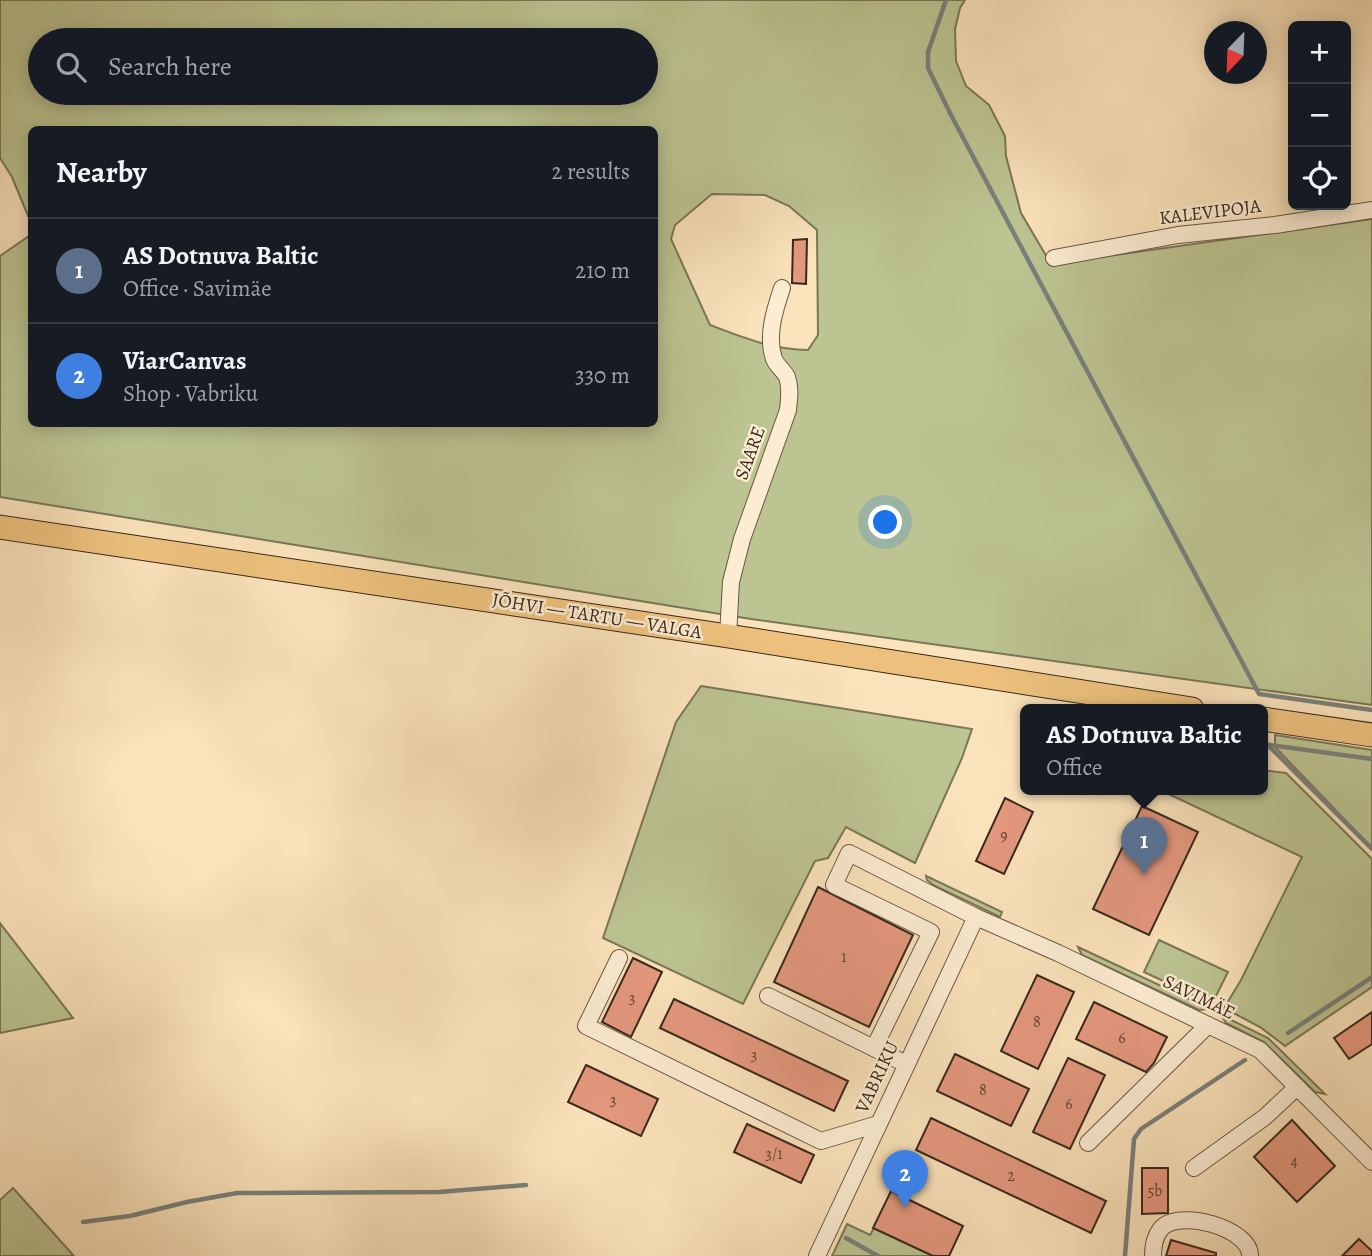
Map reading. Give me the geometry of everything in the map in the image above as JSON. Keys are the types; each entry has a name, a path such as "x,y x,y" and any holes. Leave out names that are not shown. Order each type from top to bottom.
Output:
{"highway":[{"name":"JÕHVI — TARTU — VALGA","path":"0,527 1160,704"},
{"path":"1268,720 1372,735"}],"street":[{"name":"KALEVIPOJA","path":"1054,258 1178,235 1275,225 1372,210"},
{"name":"SAARE","path":"728,636 731,582 742,539 788,410 790,392 787,377 775,361 771,344 775,310 782,288"},
{"name":"SAVIMÄE","path":"874,1048 931,932 834,885 849,853 976,917 1058,953 1260,1050 1372,1162"},
{"name":"VABRIKU","path":"817,1256 976,917"},
{"path":"619,958 586,1026 821,1141 878,1124"},
{"path":"768,996 906,1064"},
{"path":"1087,1143 1208,1025"},
{"path":"1194,1168 1265,1118 1297,1087"},
{"path":"1153,1256 1154,1242 1160,1229 1170,1220 1194,1220 1221,1227 1240,1237 1250,1250 1250,1256"}],"green space":[{"path":"0,0 965,0 960,8 955,29 956,61 966,86 989,105 1005,136 1006,156 1021,213 1051,264 1372,219 1372,705 751,619 0,497 0,256 28,237 28,427 658,427 658,126 28,126 28,216 12,177 0,158","holes":["712,194 765,195 789,206 817,230 818,335 808,350 770,345 710,325 671,239 675,225"]},
{"path":"701,686 972,729 962,758 915,863 846,827 828,858 815,861 743,1004 603,938 676,722"},
{"path":"1275,735 1372,750 1372,848 1275,747"},
{"path":"1268,771 1286,773 1372,859 1372,987 1285,1046 1260,1027 1224,1008 1241,980 1302,857 1171,795 1268,795"},
{"path":"926,876 1002,912 1000,917 933,885"},
{"path":"0,923 73,1018 0,1033"},
{"path":"1159,940 1228,972 1212,1004 1144,972"},
{"path":"1078,947 1208,1009 1199,1010 1082,955"},
{"path":"1221,1015 1268,1038 1325,1094 1315,1092 1264,1042 1226,1023"},
{"path":"13,1188 74,1256 0,1256 0,1200"},
{"path":"847,1224 870,1235 874,1228 933,1256 832,1256"}],"building":[{"path":"807,239 806,284 792,283 793,240"},
{"path":"1005,798 1033,812 1004,874 976,861"},
{"path":"1142,806 1198,832 1149,935 1093,909"},
{"path":"818,887 913,935 869,1027 774,982"},
{"path":"633,958 662,972 631,1037 602,1022"},
{"path":"1037,975 1074,992 1038,1069 1001,1051"},
{"path":"674,999 848,1081 834,1111 660,1028"},
{"path":"1094,1002 1167,1037 1154,1063 1146,1072 1076,1039"},
{"path":"1372,1012 1372,1044 1349,1059 1334,1038"},
{"path":"955,1054 1029,1089 1011,1126 937,1091"},
{"path":"1068,1058 1105,1075 1070,1149 1033,1132"},
{"path":"586,1065 658,1099 641,1136 568,1102"},
{"path":"931,1118 1106,1201 1091,1233 916,1150"},
{"path":"1292,1120 1335,1166 1297,1202 1254,1157"},
{"path":"747,1124 814,1155 801,1183 734,1152"},
{"path":"1142,1168 1168,1168 1168,1213 1142,1214"},
{"path":"891,1191 963,1226 949,1256 933,1256 873,1228"},
{"path":"1359,1239 1372,1251 1372,1256 1342,1256"},
{"path":"1171,1240 1216,1253 1216,1256 1166,1256"}],"waterway":[{"path":"946,0 928,52 928,68 1259,694 1372,710"},
{"path":"1268,745 1372,759"},
{"path":"1268,745 1372,849"},
{"path":"1288,1033 1372,977"},
{"path":"1125,1256 1134,1139 1141,1129 1245,1060"},
{"path":"83,1222 130,1216 237,1193 439,1192 526,1185"},
{"path":"846,1238 878,1256"}],"place":[{"name":"AS Dotnuva Baltic","path":"1144,875"},
{"name":"ViarCanvas","path":"905,1208"}]}
